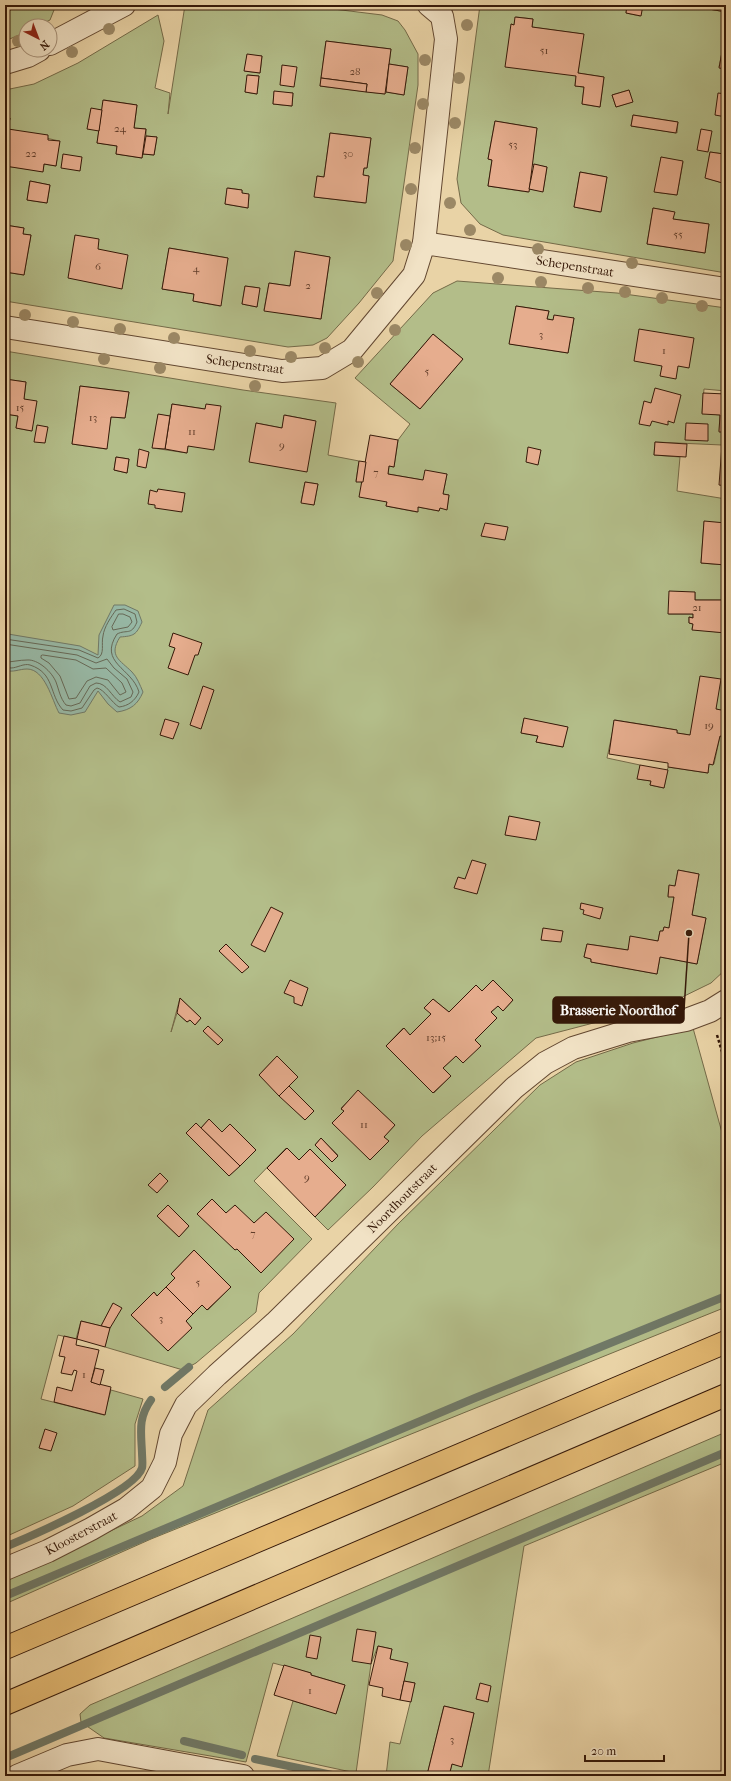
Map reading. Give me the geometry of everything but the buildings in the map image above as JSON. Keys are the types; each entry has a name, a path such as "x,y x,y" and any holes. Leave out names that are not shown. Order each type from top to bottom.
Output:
{"highway":[{"path":"5,1648 726,1342"},
{"path":"5,1704 726,1395"}],"street":[{"path":"58,40 124,5"},
{"name":"Schepenstraat","path":"5,327 282,371 322,368 352,350 414,275 424,243 446,39 442,16 429,5"},
{"path":"5,63 21,58"},
{"name":"Schepenstraat","path":"424,243 726,289"},
{"name":"Noordhoutstraat","path":"152,1488 165,1462 171,1434 186,1405 217,1375 275,1324 514,1088 545,1063 573,1048 628,1031 686,1020 718,1006"},
{"name":"Kloosterstraat","path":"5,1569 48,1551 91,1529 126,1509 152,1488"},
{"path":"17,1776 67,1755 98,1749 243,1776"}],"path":[{"path":"718,1006 726,1065"}],"green space":[{"path":"12,5 56,5 51,18 18,18 18,35 5,41 5,10 10,11"},
{"path":"185,5 301,5 382,15 398,21 405,30 418,54 418,85 393,261 359,303 327,338 313,345 288,347 5,301 5,272 24,275 31,235 23,234 24,228 5,225 5,166 43,171 44,164 56,166 59,141 8,129 10,118 5,117 5,90 34,84 78,63 158,15 164,41 155,88 170,93 168,114","holes":["326,41 391,49 389,64 408,67 404,95 386,92 385,94 320,86","247,55 262,56 260,73 245,71","248,75 259,76 257,94 245,92","274,92 293,93 292,106 273,104","104,100 137,105 134,128 146,129 146,136 157,137 154,155 143,154 142,158 116,154 117,146 97,143","330,133 371,138 367,168 364,168 363,175 369,176 365,203 315,197 317,176 324,177","30,181 50,185 47,203 27,200","228,188 242,190 242,193 249,195 248,208 225,204","169,248 228,258 220,306 193,301 194,294 162,289","295,252 330,257 321,319 264,310 269,283 290,286","245,286 259,288 257,307 242,304"]},
{"path":"480,5 627,5 626,13 640,16 643,5 704,5 703,8 726,12 726,47 723,47 719,67 726,69 726,142 724,154 710,152 706,178 726,184 726,273 503,235 480,224 461,203 457,179","holes":["516,17 533,19 532,27 583,34 578,73 604,77 600,107 582,104 584,87 575,86 576,76 511,24 514,25","629,90 632,102 616,107 612,95","633,115 678,122 677,133 631,126","495,121 537,128 532,164 547,167 543,191 529,189 528,192 488,186 492,160 488,159","661,157 683,162 677,195 655,192","580,172 607,177 600,212 574,207","653,208 674,212 673,219 709,224 705,253 647,244"]},
{"path":"457,281 617,293 726,308 726,391 704,389 702,413 720,415 719,431 723,432 722,445 655,442 654,455 680,457 677,491 726,499 726,523 704,522 701,563 726,565 726,600 695,600 695,592 669,614 693,614 693,618 689,617 689,623 693,624 692,629 726,633 726,711 716,709 690,735 677,733 677,730 615,720 607,758 640,765 638,779 651,781 650,785 664,788 668,767 708,773 709,764 714,764 720,736 726,737 726,969 711,983 670,1003 536,1038 422,1136 373,1187 328,1230 315,1217 346,1185 310,1149 299,1160 286,1148 254,1181 312,1239 259,1293 256,1312 196,1363 183,1370 105,1347 113,1304 101,1326 81,1321 76,1339 58,1335 41,1399 104,1415 111,1390 143,1399 135,1424 135,1466 73,1506 5,1537 5,414 18,416 16,428 32,431 24,399 26,382 5,379 5,351 243,390 336,403 328,455 359,461 356,481 363,482 387,502 386,506 417,512 418,507 439,511 440,508 447,509 449,495 443,494 447,474 423,480 388,474 389,466 394,467 398,440 410,424 355,378 433,293","holes":["516,306 549,311 547,319 553,320 574,318 568,353 510,344","433,334 463,359 420,409 390,384","80,386 129,392 125,418 111,417 106,449 72,444","172,404 205,409 188,446 187,453 153,448 158,415 170,416","285,415 315,421 306,472 256,423 282,428","116,457 129,459 127,473 114,470","305,482 318,484 314,505 301,502","524,719 567,727 563,747 536,742 538,736 521,733","678,870 699,874 692,915 706,918 697,964 660,957 657,974 591,962 591,959 584,957 587,944 628,950 631,937 658,941 660,931 663,931 664,927 669,928 674,897 668,896 669,886 675,886","493,980 513,1000 503,1011 498,1006 491,1012 475,1040 480,1046 463,1063 456,1056 443,1068 451,1076 434,1093 386,1046 403,1028 410,1035 431,1014 425,1008 433,999 449,1012 476,985 482,991","180,998 201,1018 195,1025 190,1020 187,1022 177,1013 171,1032","277,1056 289,1086 314,1111 305,1120 259,1075","358,1091 395,1125 384,1137 388,1141 332,1123 344,1111 341,1108","209,1119 222,1132 230,1124 256,1150 229,1176 186,1133 196,1123 201,1128","321,1138 338,1155 332,1162 315,1145","168,1206 189,1226 179,1237 157,1216","194,1250 231,1287 208,1310 202,1305 186,1321 191,1328 168,1351 131,1315 154,1292 157,1296 175,1278 171,1274"]},
{"path":"693,1028 726,1147 726,1307 151,1539 5,1604 5,1581 142,1516 183,1486 208,1410 293,1334 398,1224 540,1085 576,1062 633,1043"},
{"path":"726,1432 726,1462 524,1546 488,1776 449,1776 452,1764 462,1766 474,1713 444,1706 427,1775 431,1776 386,1776 390,1742 400,1744 415,1683 404,1681 390,1659 392,1649 378,1646 371,1664 356,1773 277,1756 293,1701 336,1713 345,1685 311,1675 311,1673 273,1663 246,1762 104,1738 81,1722 80,1714 90,1705"}],"water":[{"path":"114,605 125,605 138,611 142,622 134,634 120,637 115,649 117,657 134,674 143,692 139,700 130,708 117,712 108,704 98,691 85,712 71,715 59,713 47,686 39,674 33,670 27,669 13,671 5,670 5,635 8,634 80,646 98,655 99,635"}],"waterway":[{"path":"5,1596 475,1398 726,1296"},
{"path":"165,1387 189,1367"},
{"path":"5,1547 36,1534 80,1512 121,1489 135,1478 142,1468 142,1419 151,1400"},
{"path":"5,1758 726,1452"},
{"path":"184,1741 242,1755"},
{"path":"255,1759 332,1775"}],"place":[{"name":"Brasserie Noordhof","path":"689,933"}]}
